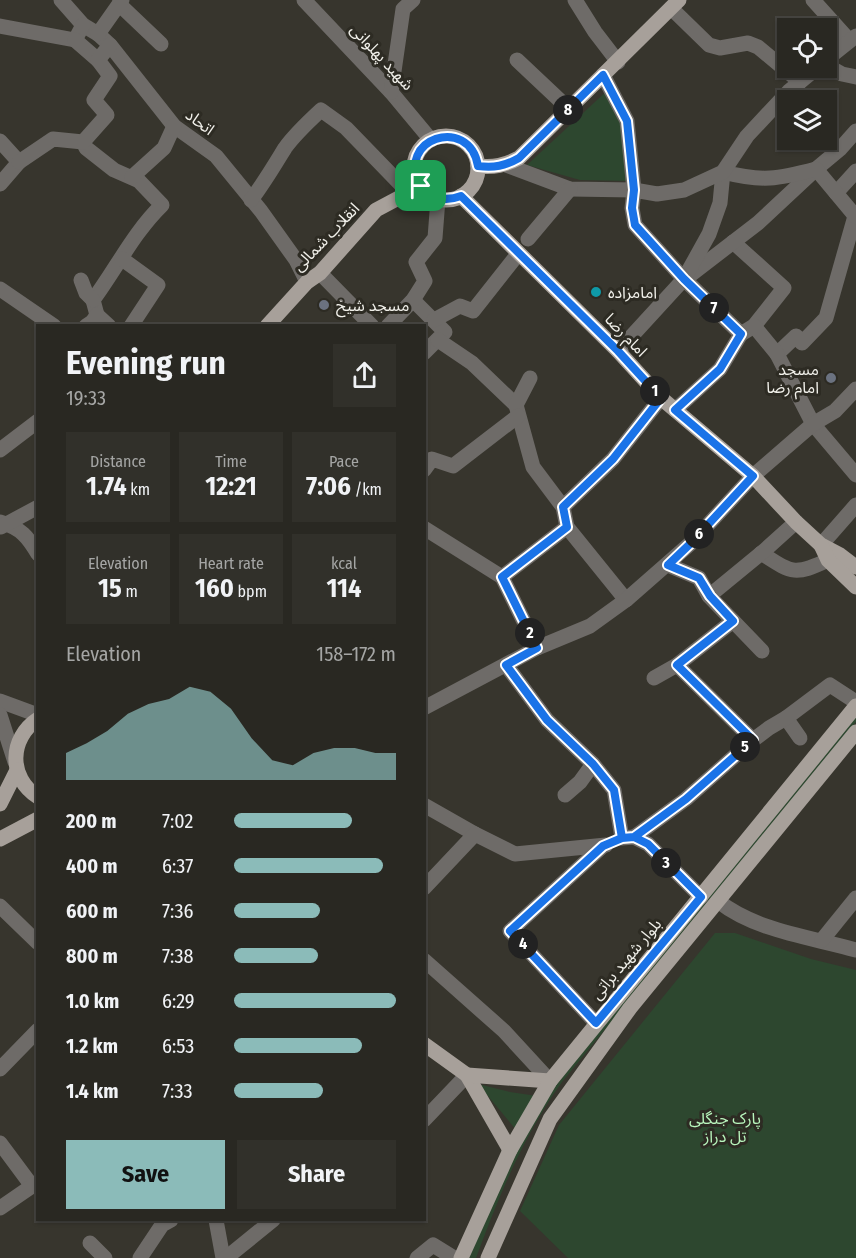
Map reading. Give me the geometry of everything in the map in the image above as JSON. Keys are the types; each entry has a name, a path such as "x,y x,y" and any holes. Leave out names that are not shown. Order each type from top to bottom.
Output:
{"main road":[{"path":"478,166 490,168 506,165 519,158 675,4"},
{"path":"444,136 455,137 465,142 472,150 478,166 478,174 473,185 461,196 452,199 438,199 426,192 415,190 414,171 419,152 431,141 444,136"},
{"name":"انقلاب شمالی","path":"269,324 376,210 415,190"},
{"name":"امام رضا","path":"461,196 618,351 661,398 753,476 821,545 856,567"},
{"name":"امام رضا","path":"821,545 828,560 856,587"},
{"name":"بلوار شهید براتی","path":"461,1258 510,1150 550,1080 856,704"},
{"path":"36,719 21,735 16,748 16,766 22,782 36,795"},
{"name":"بلوار شهید براتی","path":"488,1258 550,1119 630,1008 856,732"},
{"path":"0,804 16,766"},
{"path":"0,839 36,820"},
{"path":"426,1045 467,1075 510,1150"},
{"path":"467,1075 550,1080"}],"street":[{"name":"اتحاد","path":"61,0 83,25 110,45 174,126 216,156 296,260 370,324"},
{"name":"شهید پهلوانی","path":"303,0 391,92 431,141"},
{"path":"391,92 403,9 413,0"},
{"path":"575,0 595,32 618,62"},
{"path":"813,0 852,38 837,51"},
{"path":"98,34 120,2 161,44"},
{"path":"675,4 710,45 720,48 748,44 758,47 800,82"},
{"path":"75,40 83,25"},
{"path":"0,26 75,40 98,60 110,76 94,100 107,115 83,142"},
{"path":"98,60 110,45"},
{"path":"517,60 569,109"},
{"path":"837,71 856,77"},
{"path":"603,75 627,121 635,225 684,279 777,354 813,424 856,475"},
{"path":"684,279 709,234 720,203 723,172 747,136 789,91 805,78"},
{"path":"251,200 273,171 285,148 300,129 321,110 346,128 415,190"},
{"path":"132,177 164,148 174,126"},
{"path":"618,351 684,279 758,223 840,149 856,131"},
{"path":"0,184 20,162 53,139 83,142"},
{"path":"0,141 20,162"},
{"path":"83,142 86,148 114,170 139,182 162,205 148,219 122,259 95,307 92,322 89,324"},
{"path":"506,165 570,189 634,190 657,194 684,190 723,172 749,179 783,178 816,169"},
{"path":"777,354 796,336 802,343 826,318 855,217 816,169"},
{"path":"836,193 856,171"},
{"path":"528,239 570,189"},
{"path":"390,324 413,300 425,280 416,262 435,238 438,199"},
{"path":"675,410 720,369 747,330 784,288 733,242"},
{"path":"434,320 460,306 473,310 518,254"},
{"path":"122,259 158,285 132,324"},
{"path":"81,280 86,293 108,324"},
{"path":"0,289 51,324"},
{"path":"413,300 445,332 426,351"},
{"path":"438,340 472,363 517,410 532,467 563,507 567,527 626,600"},
{"path":"426,467 432,459 453,466 517,410 530,378"},
{"path":"426,707 537,648 590,626 626,600 691,543 753,476 813,424 835,411 856,389"},
{"path":"563,507 613,459 661,398"},
{"path":"0,450 36,423"},
{"path":"821,545 856,505"},
{"path":"3,525 36,508"},
{"path":"710,596 796,522"},
{"path":"3,525 28,537 36,551"},
{"path":"502,577 567,527"},
{"path":"426,529 502,577 537,648"},
{"path":"761,554 792,571 807,570 828,560"},
{"path":"668,565 699,578 710,596 762,651"},
{"path":"654,678 677,665 733,621"},
{"path":"506,665 547,720 593,764 614,790 628,838"},
{"path":"677,665 753,740"},
{"path":"426,806 515,854 603,846 628,838 686,799 768,728 786,718 830,685 856,704"},
{"path":"0,701 36,716"},
{"path":"0,716 16,766"},
{"path":"786,718 800,738"},
{"path":"565,795 580,782 593,764"},
{"path":"426,886 475,834"},
{"path":"628,838 648,844 701,897"},
{"path":"596,1023 510,931 603,846"},
{"path":"822,940 856,898"},
{"path":"718,901 735,914 801,936 856,950"},
{"path":"0,906 36,941"},
{"path":"426,962 504,1031 550,1080"},
{"path":"0,1068 36,1032"},
{"path":"426,1116 467,1075"},
{"path":"0,1143 35,1184 0,1208"},
{"path":"140,1258 162,1225 169,1221"},
{"path":"216,1221 224,1258 272,1221"},
{"path":"90,1243 105,1258"},
{"path":"417,1258 433,1245 454,1258"}],"green space":[{"path":"610,88 622,115 630,181 580,180 527,165"},
{"path":"856,714 856,722 849,731 562,1082 524,1145 503,1189 476,1258 469,1258 496,1185 540,1105"},
{"name":"پارک جنگلی تل دراز","path":"715,933 735,933 811,959 856,970 856,1258 568,1258 520,1211 559,1125"},
{"path":"478,1084 537,1096 517,1131"}],"place":[{"name":"امامزاده","path":"596,292"},
{"name":"مسجد شیخ","path":"324,305"},
{"name":"مسجد امام رضا","path":"831,378"}],"route":[{"path":"421,186 414,171 419,152 425,144 444,136 455,137 465,142 472,150 478,166 490,168 506,165 519,158 603,75 627,121 635,225 684,279 741,334 720,369 675,410 753,476 668,565 699,578 710,596 733,621 677,665 753,740 686,799 634,837 622,838 603,846 510,931 596,1023 701,897 648,844 634,837 622,838 614,790 593,764 547,720 506,665 537,648 502,577 567,527 563,507 613,459 661,398 618,351 461,196 452,199 438,199 421,186"}]}
